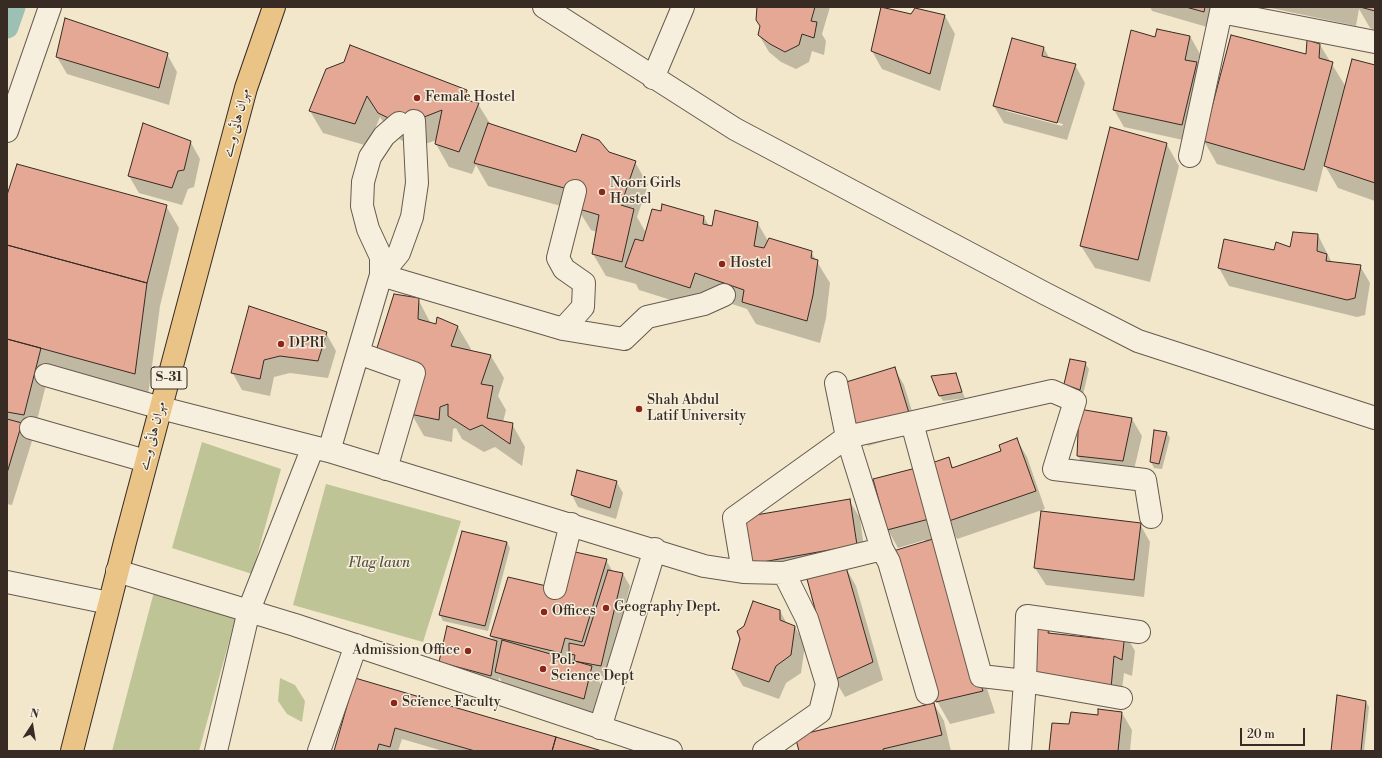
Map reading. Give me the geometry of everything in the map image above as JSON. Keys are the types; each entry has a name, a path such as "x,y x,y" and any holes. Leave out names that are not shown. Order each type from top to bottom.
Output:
{"main road":[{"name":"مہران ہائی وے","path":"72,751 117,571 246,88 274,7"}],"street":[{"path":"7,131 50,7"},
{"path":"544,7 735,129 1044,293 1138,341 1375,418"},
{"path":"653,78 683,7"},
{"path":"1190,156 1221,10 1375,42"},
{"path":"216,751 249,610 321,449 358,353 381,275 381,257 368,229 362,206 363,182 370,157 384,136 407,122 416,183 412,217 399,253 381,275"},
{"path":"563,329 583,307 584,283 564,269 558,258 575,191"},
{"path":"381,275 563,329 624,338 647,317 704,304 724,295"},
{"path":"358,353 414,373 386,468"},
{"path":"46,375 160,408 321,449 655,549 704,566 743,572 784,573 882,549"},
{"path":"836,383 847,437 882,549 889,562 927,693"},
{"path":"743,572 734,518 847,437 1052,391 1076,402 1054,469 1145,480 1151,517"},
{"path":"912,423 981,676 1025,681 1121,698"},
{"path":"31,428 146,461"},
{"path":"555,588 571,524"},
{"path":"600,728 655,549"},
{"path":"117,571 249,610 671,751"},
{"path":"764,751 820,712 827,684 807,619 784,573"},
{"path":"7,582 109,603"},
{"path":"1020,751 1025,681 1027,616 1139,632"},
{"path":"319,751 356,645"}],"green space":[{"path":"202,442 281,469 252,574 172,548"},
{"name":"Flag lawn","path":"326,484 461,521 423,642 293,605"},
{"path":"155,588 236,616 199,751 112,751"},
{"path":"280,678 295,685 305,701 302,722 287,714 278,701"}],"building":[{"path":"757,7 815,7 811,21 817,22 814,38 802,34 799,45 785,52 770,44 758,35 760,26 756,20"},
{"path":"881,7 911,14 915,8 945,15 930,74 871,51"},
{"path":"1186,7 1205,7 1204,12"},
{"path":"1360,7 1375,7 1375,11"},
{"path":"65,18 168,53 159,88 56,57"},
{"path":"1157,29 1190,36 1185,60 1197,62 1182,125 1113,110 1131,30 1155,37"},
{"path":"1231,35 1306,54 1307,40 1320,44 1319,58 1333,62 1304,170 1203,141"},
{"path":"1012,38 1044,47 1042,56 1076,64 1057,123 993,106"},
{"name":"Female Hostel","path":"350,45 467,90 465,100 479,103 459,152 435,144 442,110 414,121 399,123 378,113 367,96 355,124 309,111 326,69 344,62"},
{"path":"1352,59 1375,65 1375,183 1324,166"},
{"path":"143,123 191,141 184,170 178,171 172,188 128,176"},
{"name":"Noori Girls Hostel","path":"488,123 576,152 582,134 599,140 609,152 636,161 621,205 634,209 622,262 592,254 599,215 576,208 575,191 474,163"},
{"path":"1110,127 1167,143 1138,260 1080,246"},
{"path":"17,164 167,205 147,283 7,245 7,195"},
{"name":"Hostel","path":"662,204 704,216 703,224 712,226 715,210 758,222 754,246 764,248 769,238 812,251 811,258 818,260 813,295 807,321 742,302 744,290 695,273 690,288 625,267 635,239 643,241 652,209 661,211"},
{"path":"1293,232 1318,234 1317,251 1327,254 1326,261 1361,265 1355,298 1347,300 1218,268 1224,239 1274,250 1276,242 1290,247"},
{"path":"7,245 147,283 135,374 7,339"},
{"path":"394,294 419,298 418,319 436,324 437,317 458,326 451,346 491,355 481,384 493,386 487,418 513,423 510,444 482,425 470,430 448,416 448,404 440,407 439,420 410,414 420,365 376,351"},
{"name":"DPRI","path":"249,306 327,332 318,361 280,356 264,360 260,379 231,373"},
{"path":"7,339 41,348 24,415 7,412"},
{"path":"1070,359 1086,362 1080,390 1064,384"},
{"path":"895,367 909,413 857,429 843,383"},
{"path":"956,373 962,392 939,396 931,376"},
{"path":"1079,409 1132,418 1123,461 1077,456"},
{"path":"7,419 22,423 7,473"},
{"path":"1154,430 1167,432 1159,464 1150,462"},
{"path":"1017,438 1036,491 946,522 926,465 949,457 952,468 1001,451 999,445"},
{"path":"920,467 933,518 887,530 873,479"},
{"path":"577,470 617,481 610,508 571,495"},
{"path":"850,499 857,545 746,565 738,518"},
{"path":"1041,511 1141,523 1134,580 1034,568"},
{"path":"462,531 507,542 485,626 439,615"},
{"path":"933,539 983,691 936,702 890,552"},
{"name":"Offices","path":"566,550 607,559 582,642 565,638 561,653 490,636 508,577 555,588"},
{"path":"846,567 873,662 834,680 807,579"},
{"name":"Geography Dept.","path":"608,570 623,573 601,666 574,661 575,655 569,654 569,643 584,646"},
{"path":"753,601 780,610 780,620 795,626 791,655 776,666 769,682 732,669 740,639 737,631 744,626"},
{"name":"Admission Office","path":"447,626 497,641 491,676 439,662"},
{"path":"1033,627 1049,628 1048,633 1104,639 1105,630 1125,633 1122,660 1114,656 1111,688 1027,679"},
{"name":"Pol. Science Dept","path":"502,640 592,666 584,699 495,672"},
{"name":"Science Faculty","path":"355,678 556,737 552,751 475,751 395,728 390,747 379,744 377,751 334,751"},
{"path":"1337,695 1366,701 1361,751 1331,751"},
{"path":"934,703 942,735 883,749 883,751 799,751 795,736"},
{"path":"1098,709 1122,712 1118,751 1049,751 1052,723 1069,724 1071,712 1098,715"},
{"path":"556,737 602,751 552,751"}],"waterway":[{"path":"7,27 14,7"}],"place":[{"name":"Female Hostel","path":"417,98"},
{"name":"Noori Girls Hostel","path":"602,192"},
{"name":"Hostel","path":"722,264"},
{"name":"DPRI","path":"281,344"},
{"name":"Shah Abdul Latif University","path":"639,409"},
{"name":"Geography Dept.","path":"606,608"},
{"name":"Offices","path":"544,612"},
{"name":"Admission Office","path":"468,651"},
{"name":"Pol. Science Dept","path":"543,669"},
{"name":"Science Faculty","path":"394,703"}]}
